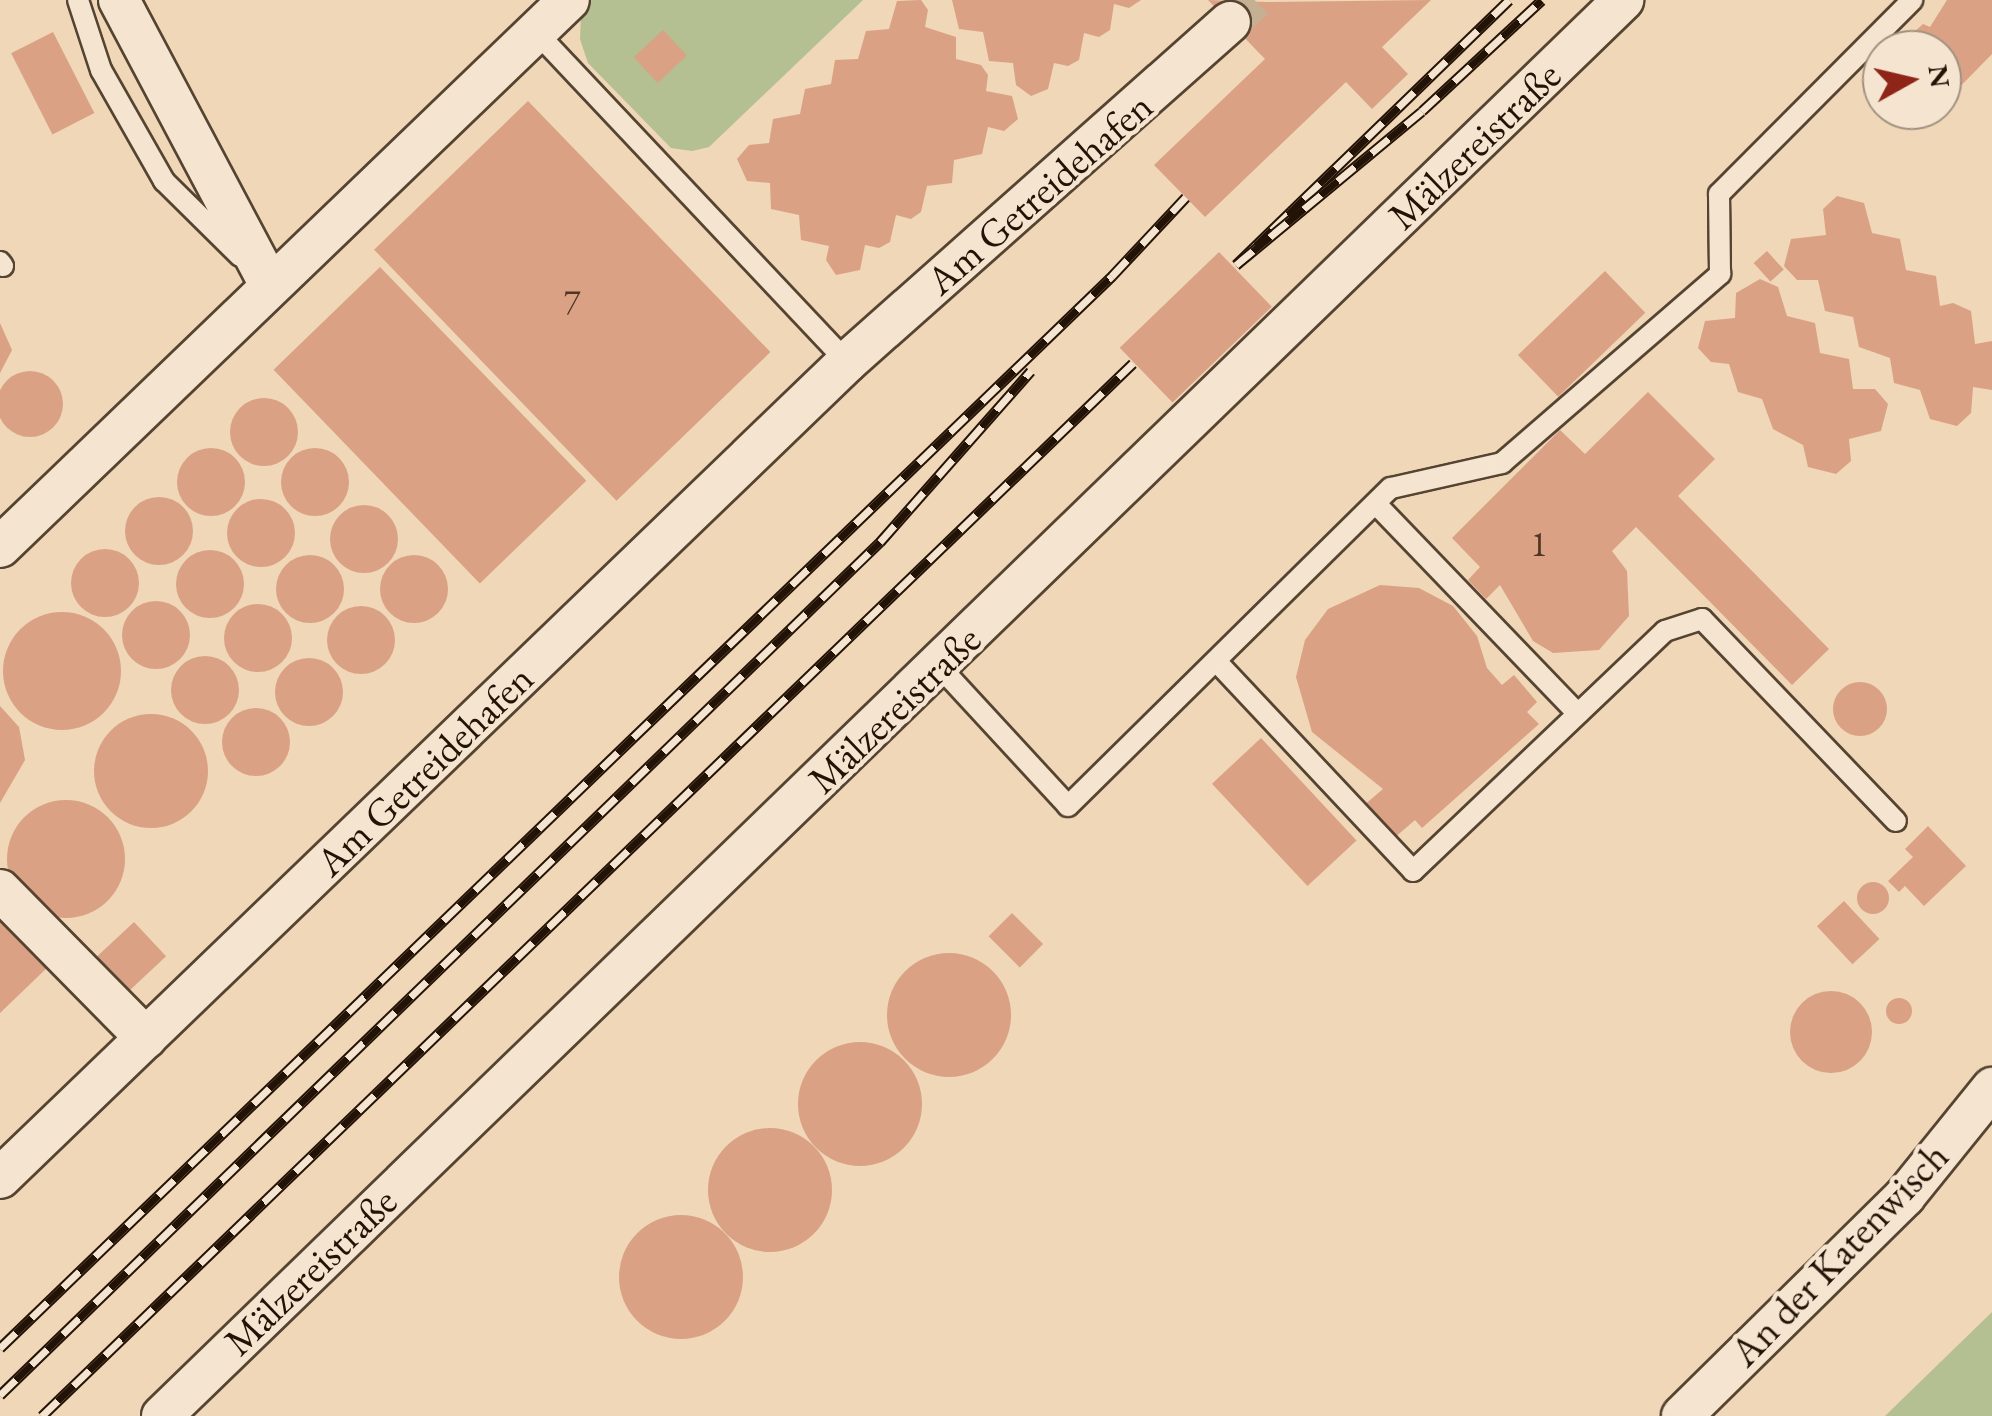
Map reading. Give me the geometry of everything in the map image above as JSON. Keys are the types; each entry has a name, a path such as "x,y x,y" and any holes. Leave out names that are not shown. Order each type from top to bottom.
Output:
{"street":[{"path":"119,0 270,285"},
{"path":"0,547 569,0"},
{"name":"Mälzereistraße","path":"162,1416 1623,0"},
{"name":"Am Getreidehafen","path":"0,1178 847,362 1230,22"},
{"path":"0,890 146,1038"},
{"name":"An der Katenwisch","path":"1682,1416 1906,1196 1992,1088"}],"lane":[{"path":"78,0 100,70 164,181 270,285"},
{"path":"939,666 1068,806 1392,488 1502,463 1720,274 1719,194 1912,0"},
{"path":"536,32 847,362"},
{"path":"1376,504 1578,714"},
{"path":"1216,661 1413,871 1665,631 1702,619 1896,822"}],"green space":[{"path":"591,0 863,0 709,147 692,151 671,148 588,63 580,39 581,16"},
{"path":"1992,1312 1992,1416 1885,1416"}],"building":[{"path":"921,0 928,10 925,27 956,37 956,59 981,65 988,75 986,91 1012,96 1018,119 1004,131 988,127 982,154 954,160 952,183 927,186 921,212 911,219 896,215 890,242 879,248 865,245 860,270 836,275 826,260 829,246 801,240 799,215 771,209 770,183 747,181 737,159 749,145 769,143 773,119 800,114 805,89 831,84 835,60 858,59 866,31 889,29 897,1"},
{"path":"952,0 1141,0 1129,8 1114,4 1110,30 1099,37 1084,33 1079,60 1068,66 1054,63 1048,89 1031,96 1016,85 1013,63 989,61 983,32 959,29"},
{"path":"1208,0 1431,0 1382,47 1408,74 1372,109 1346,82 1205,217 1154,165 1265,59"},
{"path":"1947,0 1992,0 1992,54 1962,85 1962,30 1916,30 1923,24 1930,27"},
{"path":"663,30 687,56 658,83 634,57"},
{"path":"53,32 94,113 52,134 11,53"},
{"path":"528,101 770,352 616,501 374,250"},
{"path":"1837,196 1864,203 1872,233 1900,239 1906,270 1936,276 1940,306 1953,303 1971,311 1975,344 1992,341 1992,390 1973,387 1971,413 1957,426 1930,419 1920,390 1894,383 1890,358 1859,347 1853,317 1825,311 1818,280 1797,280 1784,266 1791,239 1826,235 1823,209"},
{"path":"1767,251 1784,270 1770,282 1754,263"},
{"path":"1219,252 1272,307 1173,403 1120,348"},
{"path":"380,267 586,481 480,583 274,370"},
{"path":"1605,271 1645,313 1558,397 1518,355"},
{"path":"1760,279 1778,287 1787,316 1815,323 1820,353 1849,359 1853,389 1875,389 1888,404 1881,431 1849,439 1851,461 1836,474 1808,467 1803,445 1773,429 1762,399 1738,392 1729,364 1711,362 1698,348 1705,321 1735,318 1736,293"},
{"path":"0,323 12,350 0,373"},
{"path":"30,371 43,373 53,381 61,391 61,417 53,427 43,435 30,437 17,435 7,427 -1,417 -3,404 -1,391 7,381 17,373"},
{"path":"1648,392 1715,459 1678,496 1829,649 1792,685 1636,527 1612,551 1627,571 1629,616 1599,650 1553,653 1533,641 1500,585 1486,599 1468,580 1480,567 1452,538 1560,430 1585,454"},
{"path":"264,398 277,400 288,408 296,419 296,445 288,456 277,464 264,466 251,464 240,456 232,445 230,432 232,419 240,408 251,400"},
{"path":"211,448 224,450 235,458 243,469 243,495 235,506 224,514 211,516 198,514 187,506 179,495 177,482 179,469 187,458 198,450"},
{"path":"315,448 328,450 339,458 347,469 347,495 339,506 328,514 315,516 302,514 291,506 283,495 281,482 283,469 291,458 302,450"},
{"path":"159,497 172,499 183,507 191,518 191,544 183,555 172,563 159,565 146,563 135,555 127,544 125,531 127,518 135,507 146,499"},
{"path":"261,499 274,501 285,509 293,520 293,546 285,557 274,565 261,567 248,565 237,557 229,546 227,533 229,520 237,509 248,501"},
{"path":"364,505 377,507 388,515 396,526 396,552 388,563 377,571 364,573 351,571 340,563 332,552 330,539 332,526 340,515 351,507"},
{"path":"105,549 118,551 129,559 137,570 137,596 129,607 118,615 105,617 92,615 81,607 73,596 71,583 73,570 81,559 92,551"},
{"path":"210,550 223,552 234,560 242,571 242,597 234,608 223,616 210,618 197,616 186,608 178,597 176,584 178,571 186,560 197,552"},
{"path":"310,555 334,565 344,589 334,613 310,623 286,613 276,589 286,565"},
{"path":"414,555 427,557 438,565 446,576 446,602 438,613 427,621 414,623 401,621 390,613 382,602 380,589 382,576 390,565 401,557"},
{"path":"1380,585 1419,588 1453,606 1477,636 1487,668 1502,685 1514,675 1537,702 1527,712 1539,724 1422,828 1415,820 1393,839 1363,806 1383,789 1312,732 1296,677 1305,640 1328,609"},
{"path":"156,601 169,603 180,611 188,622 188,648 180,659 169,667 156,669 143,667 132,659 124,648 122,635 124,622 132,611 143,603"},
{"path":"258,604 271,606 282,614 290,625 290,651 282,662 271,670 258,672 245,670 234,662 226,651 224,638 226,625 234,614 245,606"},
{"path":"361,606 374,608 385,616 393,627 393,653 385,664 374,672 361,674 348,672 337,664 329,653 327,640 329,627 337,616 348,608"},
{"path":"62,612 85,616 104,629 117,648 121,671 117,694 104,713 85,726 62,730 39,726 20,713 7,694 3,671 7,648 20,629 39,616"},
{"path":"205,656 218,658 229,666 237,677 237,703 229,714 218,722 205,724 192,722 181,714 173,703 171,690 173,677 181,666 192,658"},
{"path":"309,658 322,660 333,668 341,679 341,705 333,716 322,724 309,726 296,724 285,716 277,705 275,692 277,679 285,668 296,660"},
{"path":"1860,682 1879,690 1887,709 1879,728 1860,736 1841,728 1833,709 1841,690"},
{"path":"0,706 19,727 25,760 0,803"},
{"path":"256,708 269,710 280,718 288,729 288,755 280,766 269,774 256,776 243,774 232,766 224,755 222,742 224,729 232,718 243,710"},
{"path":"151,714 173,718 191,731 204,749 208,771 204,793 191,811 173,824 151,828 129,824 111,811 98,793 94,771 98,749 111,731 129,718"},
{"path":"1261,738 1356,840 1307,886 1212,784"},
{"path":"66,800 99,810 115,826 125,859 115,892 99,908 66,918 33,908 17,892 7,859 17,826 33,810"},
{"path":"1928,826 1966,866 1924,906 1905,886 1899,892 1888,881 1913,857 1905,849"},
{"path":"1873,882 1885,886 1889,898 1885,910 1873,914 1861,910 1857,898 1861,886"},
{"path":"1844,901 1879,939 1852,964 1817,926"},
{"path":"0,912 50,965 0,1013"},
{"path":"1012,913 1043,944 1020,967 989,936"},
{"path":"134,922 166,956 126,994 94,960"},
{"path":"949,953 973,958 993,971 1006,991 1011,1015 1006,1039 993,1059 973,1072 949,1077 925,1072 905,1059 892,1039 887,1015 892,991 905,971 925,958"},
{"path":"1831,991 1847,994 1860,1003 1869,1016 1869,1048 1860,1061 1847,1070 1831,1073 1815,1070 1802,1061 1793,1048 1790,1032 1793,1016 1802,1003 1815,994"},
{"path":"1899,998 1908,1002 1912,1011 1908,1020 1899,1024 1890,1020 1886,1011 1890,1002"},
{"path":"860,1042 884,1047 904,1060 917,1080 922,1104 917,1128 904,1148 884,1161 860,1166 836,1161 816,1148 803,1128 798,1104 803,1080 816,1060 836,1047"},
{"path":"770,1128 794,1133 814,1146 827,1166 832,1190 827,1214 814,1234 794,1247 770,1252 746,1247 726,1234 713,1214 708,1190 713,1166 726,1146 746,1133"},
{"path":"681,1215 705,1220 725,1233 738,1253 743,1277 738,1301 725,1321 705,1334 681,1339 657,1334 637,1321 624,1301 619,1277 624,1253 637,1233 657,1220"}],"tunnel":[{"path":"1230,22 1254,0"}],"railway":[{"path":"1509,0 1236,265 1422,111 1542,0"},
{"path":"0,1348 1112,276 1186,197"},
{"path":"42,1416 1133,363"},
{"path":"0,1395 880,542 1031,371"}]}
